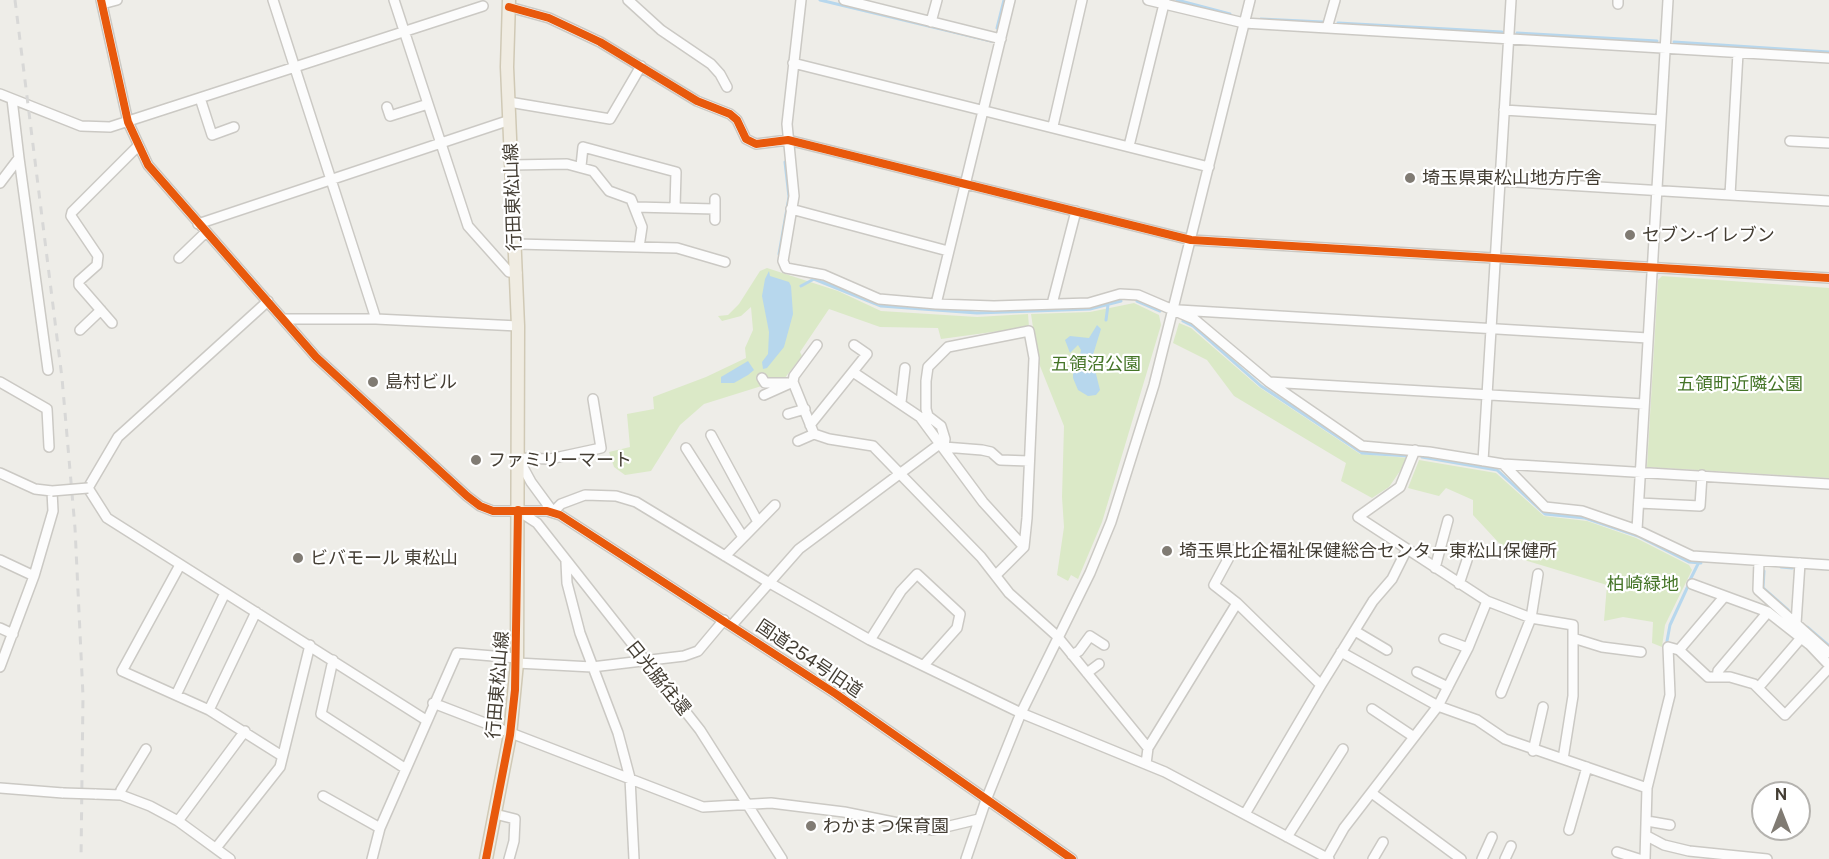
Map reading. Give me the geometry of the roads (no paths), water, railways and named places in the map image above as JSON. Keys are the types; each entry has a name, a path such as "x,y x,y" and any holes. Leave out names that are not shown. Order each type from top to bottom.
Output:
{"main road":[{"name":"行田東松山線","path":"486,859 510,735 517,661 518,326 507,43 509,4"}],"street":[{"path":"101,2 117,0"},
{"path":"273,0 376,319"},
{"path":"394,0 468,226 509,272 517,273"},
{"path":"628,0 661,30 711,64 727,87"},
{"path":"801,0 787,124 794,196 783,261 786,267 824,275 879,299 936,304 994,306 1089,303 1128,293 1194,320 1269,382 1362,446 1415,450 1503,464 1829,484"},
{"path":"844,0 862,2 1001,39"},
{"path":"931,22 937,0"},
{"path":"936,304 1010,0"},
{"path":"1053,126 1082,0"},
{"path":"1148,0 1244,23 1829,58"},
{"path":"966,859 986,800 1022,713 1057,636 1090,573 1112,522 1154,385 1250,0"},
{"path":"1327,28 1335,0"},
{"path":"1483,461 1511,0"},
{"path":"1637,530 1668,0"},
{"name":"国道254号旧道","path":"101,2 128,122 138,147 162,183 350,390 466,496 480,506 493,511 554,512 836,694 1072,859"},
{"path":"1129,146 1164,2"},
{"path":"509,4 549,18 641,66 697,101 730,114 737,120 743,135 750,142 763,144 788,140 1191,240 1829,278"},
{"path":"5,96 90,128 110,127 483,6"},
{"path":"1730,195 1738,52"},
{"path":"794,63 1053,126 1209,167"},
{"path":"509,102 610,119 641,66"},
{"path":"0,84 5,96 19,158 48,370"},
{"path":"200,98 212,135 234,127"},
{"path":"387,107 390,116 428,104"},
{"path":"1504,110 1661,120"},
{"path":"198,224 510,120"},
{"path":"1790,141 1829,143"},
{"path":"112,323 79,285 79,281 97,265 98,256 71,220 71,216 72,212 138,147"},
{"path":"581,166 583,147 676,172 675,207"},
{"path":"0,183 19,158"},
{"path":"512,165 581,166 593,171 609,190 631,199 642,227 639,247"},
{"path":"1500,181 1829,201"},
{"path":"715,199 716,220"},
{"path":"635,207 715,210"},
{"path":"791,209 948,251"},
{"path":"1052,304 1076,211"},
{"path":"179,258 206,232"},
{"path":"516,244 677,248 725,262"},
{"path":"88,488 118,437 268,301"},
{"path":"80,330 101,310"},
{"path":"1173,310 1648,338"},
{"path":"284,319 376,319 518,326"},
{"path":"372,859 380,828 457,653 592,667 684,656 698,651 799,549 899,474 943,445 945,439 941,426 928,416 926,409 928,367 948,347 1029,332 1034,358 1023,547 997,574"},
{"path":"817,345 794,376 792,383 812,429 829,439 873,446 997,574 1009,593 1057,636 1148,748"},
{"path":"798,441 812,429 867,354 854,345"},
{"path":"901,402 905,368"},
{"path":"853,372 901,402 920,417 943,445 983,502 1023,547"},
{"path":"762,378 765,383 792,383"},
{"path":"0,382 47,409 50,447"},
{"path":"1269,382 1644,404"},
{"path":"764,395 792,383"},
{"path":"593,399 601,448 550,459 518,458 534,488 554,512 561,504 579,496 598,495 625,498 636,502 768,582 870,640 1022,713 1146,764 1328,858 1344,828 1373,794 1438,706 1468,648 1487,601"},
{"path":"788,414 805,409"},
{"path":"711,435 758,522"},
{"path":"943,445 991,452 1000,460 1029,461"},
{"path":"686,448 743,537"},
{"path":"1415,450 1400,487 1358,517 1487,601 1531,618 1573,625 1573,696 1563,759"},
{"path":"1503,464 1545,507 1582,511 1637,530 1692,556 1829,565"},
{"path":"0,474 35,489 52,491 88,488"},
{"path":"1639,503 1700,506 1702,475"},
{"path":"88,488 107,518 426,720"},
{"path":"0,667 34,576 53,511 52,491"},
{"path":"725,556 775,505"},
{"name":"日光脇往還","path":"518,510 537,523 713,748 782,859"},
{"path":"1435,568 1448,520"},
{"path":"1245,814 1341,652 1373,601 1392,579 1407,549"},
{"path":"1233,550 1214,585 1237,603 1321,685"},
{"path":"0,560 34,576"},
{"path":"1459,584 1467,560"},
{"path":"1757,608 1759,561"},
{"path":"566,562 567,583 580,633 618,733 630,778 634,859"},
{"path":"1796,624 1800,563"},
{"path":"180,565 122,671 209,710 282,756"},
{"path":"870,640 901,591 917,574 960,614 957,628 924,665"},
{"path":"1501,693 1531,618 1538,574"},
{"path":"1645,859 1647,788 1670,695 1668,647 1679,650 1708,677 1730,677 1758,688 1785,716 1829,666 1801,638 1768,612 1692,584"},
{"path":"1758,590 1829,653"},
{"path":"176,695 225,593"},
{"path":"1679,650 1724,597"},
{"path":"1146,764 1148,748 1237,603"},
{"path":"209,710 256,612"},
{"path":"1717,677 1718,671 1768,612"},
{"path":"0,628 14,634"},
{"path":"1355,631 1387,650"},
{"path":"1072,655 1079,651 1090,636 1104,645"},
{"path":"1573,638 1602,647 1641,652"},
{"path":"1758,688 1801,638"},
{"path":"1444,639 1468,648"},
{"path":"216,848 280,767 310,645"},
{"path":"1341,652 1438,706 1478,720 1505,739 1533,751 1647,788"},
{"path":"333,660 321,714 406,769"},
{"path":"1087,674 1099,664"},
{"path":"1417,672 1448,687"},
{"path":"434,703 510,735 703,807 763,802 844,812 933,830 979,819"},
{"path":"1533,751 1543,707"},
{"path":"1372,709 1414,737"},
{"path":"178,821 245,731"},
{"path":"121,795 121,790 146,749"},
{"path":"1287,837 1342,749"},
{"path":"1569,830 1587,767"},
{"path":"0,788 121,795 178,821 230,859"},
{"path":"1373,794 1461,859"},
{"path":"323,796 380,828"},
{"path":"495,814 515,819 514,842 509,859"},
{"path":"1647,821 1670,825"},
{"path":"1647,836 1664,845 1689,851 1767,859"},
{"path":"1482,859 1492,837"},
{"path":"1373,859 1383,842"},
{"path":"1505,859 1512,846"},
{"path":"1617,852 1639,859"}],"water":[{"path":"769,271 770,276 789,282 793,314 784,347 767,368 763,369 762,362 768,354 769,332 762,296"},
{"path":"1097,325 1101,329 1092,358 1100,390 1096,395 1088,396 1078,390 1073,378 1073,361 1080,355 1081,350 1078,345 1070,353 1065,340 1070,336 1089,338"},
{"path":"748,361 754,370 748,375 734,383 721,383 721,377"}],"waterway":[{"path":"820,0 991,41"},
{"path":"997,28 1004,0"},
{"path":"1177,0 1230,14"},
{"path":"1261,19 1323,22"},
{"path":"1338,23 1502,32"},
{"path":"1517,33 1657,41"},
{"path":"1674,42 1829,52"},
{"path":"779,254 789,197 785,162"},
{"path":"801,286 814,279 881,306 977,313 1090,309 1121,301"},
{"path":"1137,301 1160,311"},
{"path":"1106,320 1108,305"},
{"path":"1183,321 1193,326 1261,386 1362,453 1409,456"},
{"path":"1422,457 1497,470 1545,514 1585,518 1638,536 1689,562 1701,563"},
{"path":"1690,580 1699,562"},
{"path":"1781,567 1792,568"},
{"path":"1812,568 1829,569"},
{"path":"1764,571 1763,588 1788,610"},
{"path":"1667,641 1670,625 1688,586"},
{"path":"1807,627 1828,645"}],"railway":[{"path":"15,0 62,378 75,528 83,696 81,859"}],"place":[{"name":"埼玉県東松山地方庁舎","path":"1410,178"},
{"name":"セブン-イレブン","path":"1630,235"},
{"name":"島村ビル","path":"373,382"},
{"name":"ファミリーマート","path":"476,460"},
{"name":"埼玉県比企福祉保健総合センター東松山保健所","path":"1167,551"},
{"name":"ビバモール 東松山","path":"298,558"},
{"name":"わかまつ保育園","path":"811,826"}],"park label":[{"name":"五領沼公園","path":"1096,364"},
{"name":"五領町近隣公園","path":"1740,384"},
{"name":"柏崎緑地","path":"1643,584"}]}
